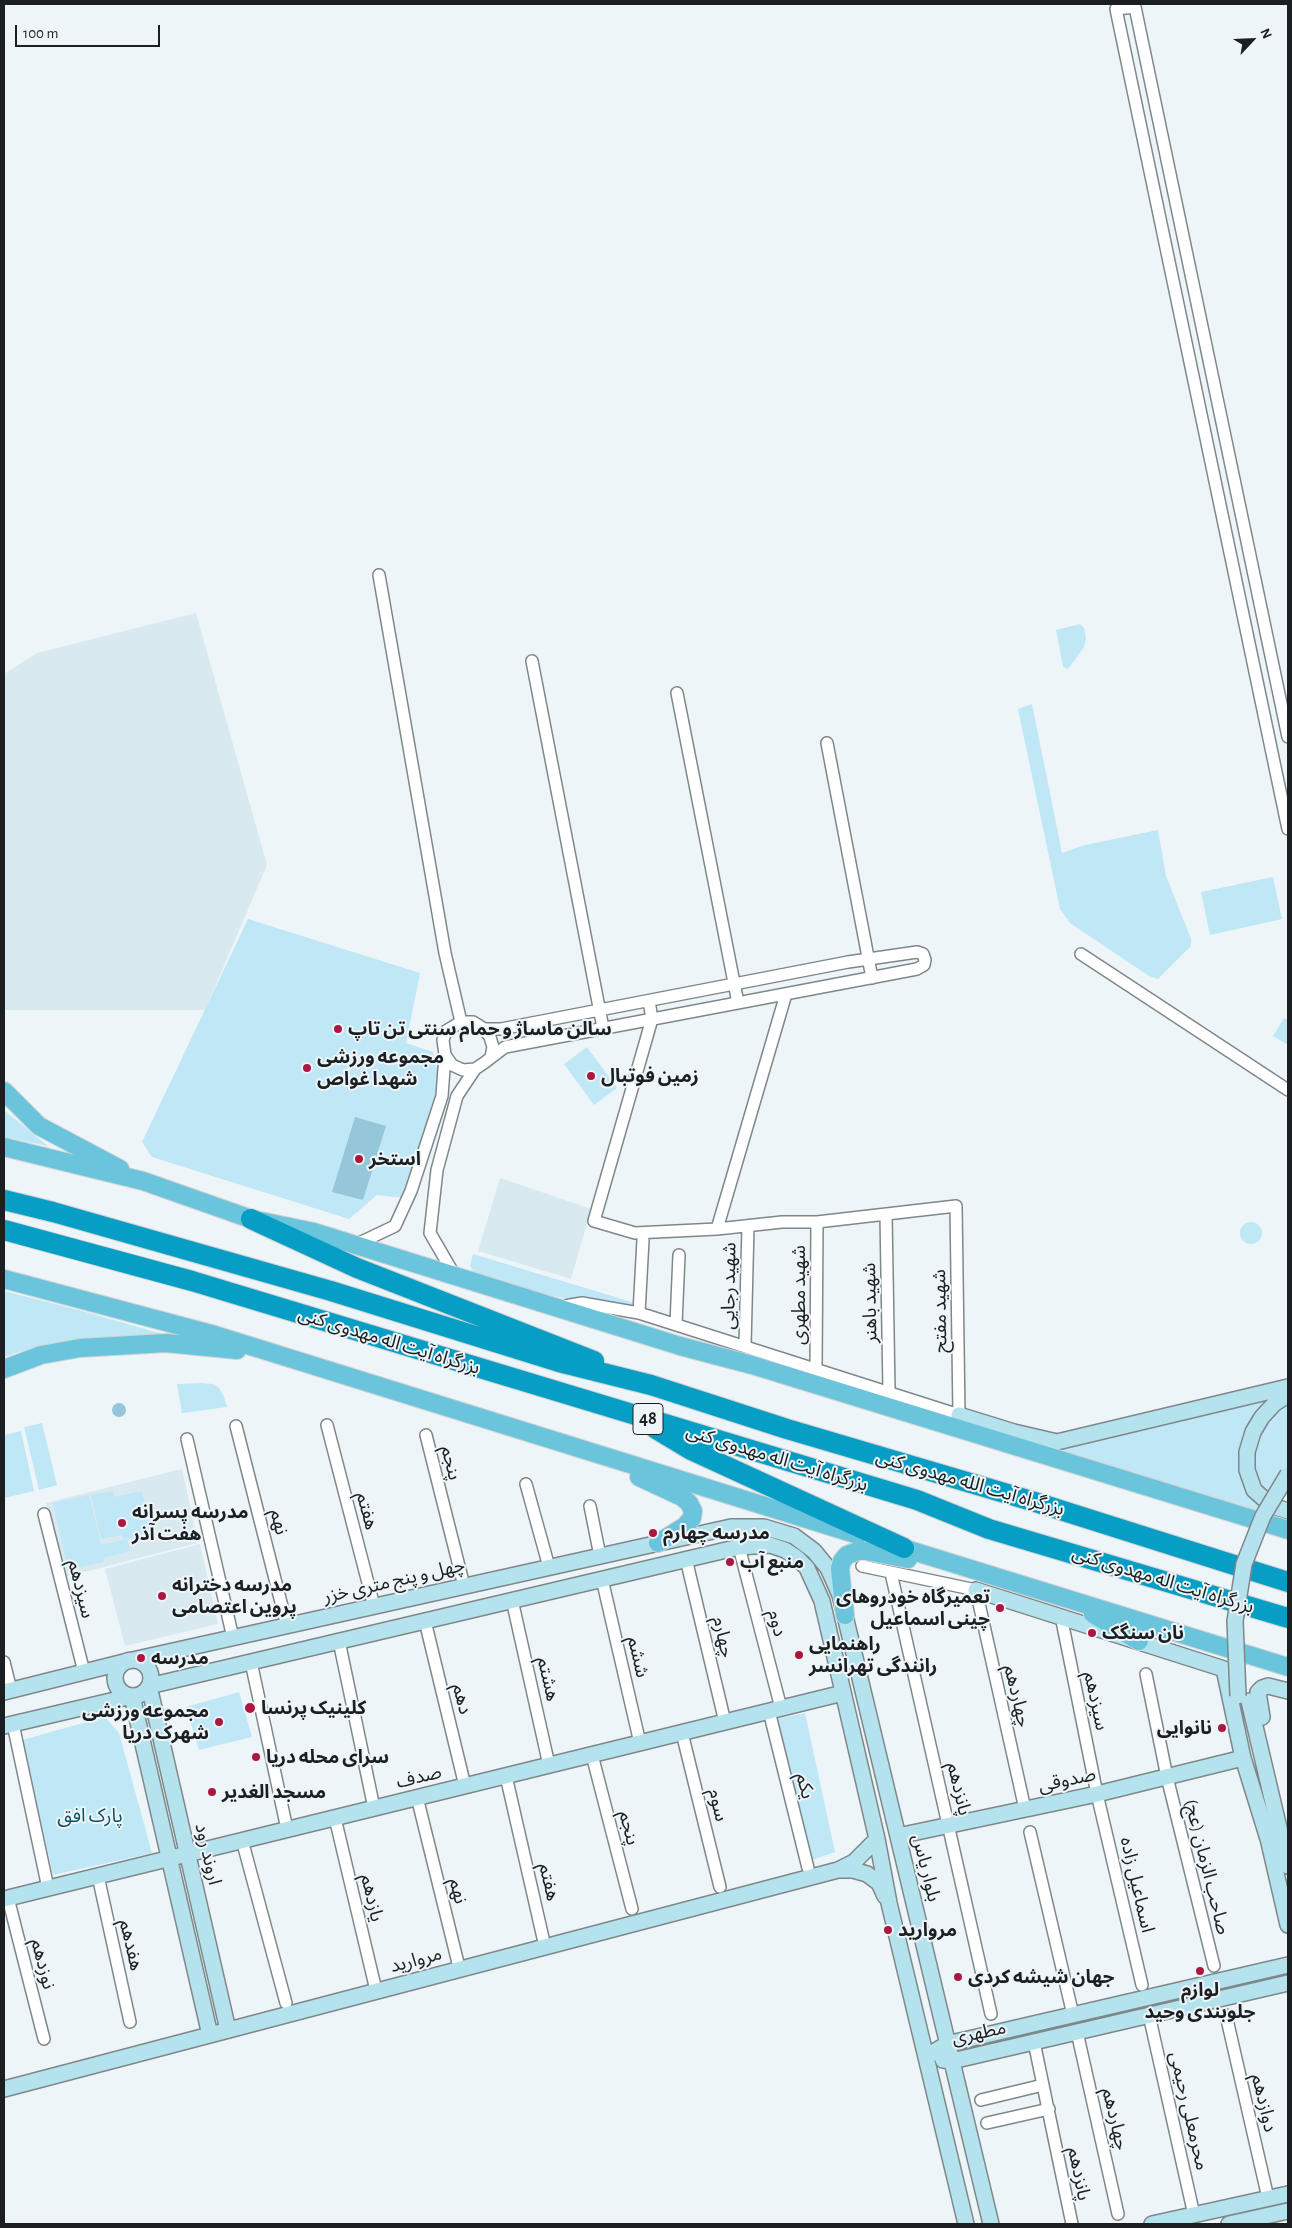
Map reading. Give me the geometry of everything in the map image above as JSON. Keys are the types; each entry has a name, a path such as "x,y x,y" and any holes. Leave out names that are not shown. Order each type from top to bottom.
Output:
{"highway":[{"name":"بزرگراه آیت اله مهدوی کنی","path":"4,1200 53,1212 331,1291 559,1362 651,1385"},
{"path":"251,1219 356,1268 555,1344 651,1385"},
{"name":"بزرگراه آیت اله مهدوی کنی","path":"4,1230 192,1281 633,1414 917,1500 989,1529 1288,1618"},
{"name":"بزرگراه آیت الله مهدوی کنی","path":"651,1385 787,1429 1044,1505 1288,1582"},
{"path":"633,1414 691,1450 904,1548"}],"main road":[{"path":"4,1091 39,1126 143,1181"},
{"path":"4,1147 143,1181 251,1219 314,1232 556,1307 962,1423 1016,1447 1288,1530"},
{"path":"4,1279 215,1335 1288,1667"},
{"path":"4,1369 42,1355 89,1347 166,1343 267,1352"},
{"path":"962,1423 991,1425 1057,1442 1288,1387"},
{"path":"1288,1395 1275,1403 1262,1417 1252,1432 1247,1452 1247,1470 1254,1490 1272,1506 1288,1511"},
{"path":"991,1425 1016,1447"},
{"path":"566,1444 682,1497 689,1503 693,1511 692,1518 685,1526 658,1543"},
{"path":"1288,1474 1263,1516 1244,1564 1235,1621 1253,1771 1288,1925"},
{"path":"1288,1486 1262,1537 1252,1566 1245,1597 1242,1647 1243,1698 1288,1866"},
{"name":"چهل و پنج متری خزر","path":"7,1691 128,1661 731,1526 764,1527 794,1536"},
{"name":"بلوار یاس","path":"794,1536 808,1544 824,1562 840,1595 991,2224"},
{"path":"149,1686 739,1547 770,1545 785,1550 807,1568 822,1601 889,1903 966,2224"},
{"path":"844,1615 840,1569 842,1561 851,1552 866,1551 913,1560 962,1566"},
{"path":"822,1601 824,1594 829,1590 834,1590 840,1595"},
{"path":"976,1590 1224,1669 1244,1758 1270,1842"},
{"path":"1069,1599 1138,1641"},
{"path":"8,1725 142,1694 149,1686 151,1675 145,1665 128,1661 118,1668 116,1680 121,1691 132,1696"},
{"name":"اروند رود","path":"149,1686 228,2030"},
{"path":"1276,1817 1272,1770 1258,1692 1268,1686 1288,1691"},
{"name":"صدف","path":"6,1899 843,1693"},
{"name":"اروند رود","path":"132,1696 210,2035"},
{"name":"صدوقی","path":"898,1836 1097,1794 1244,1758"},
{"path":"838,1870 854,1862 876,1839"},
{"path":"838,1870 853,1870 867,1874 879,1883 889,1903"},
{"name":"مروارید","path":"4,2089 838,1870"},
{"name":"مطهری","path":"926,2057 948,2044 1288,1965"},
{"name":"مطهری","path":"926,2057 952,2061 1288,1983"},
{"path":"1152,2224 1288,2194"},
{"path":"1229,2224 1288,2211"}],"street":[{"path":"1288,737 1135,7 1116,9 1288,829"},
{"path":"378,575 446,953 461,1022"},
{"path":"532,661 603,1028"},
{"path":"678,694 738,1003"},
{"path":"827,743 872,978"},
{"path":"455,1276 430,1233 437,1170 457,1096 475,1069 505,1047 872,978 920,968 924,965 925,960 923,954 917,952 868,959 501,1029 484,1029"},
{"path":"1080,954 1288,1090"},
{"path":"717,1229 786,994"},
{"path":"650,1001 652,1019 594,1221 635,1233 717,1229 782,1222 817,1222 886,1215"},
{"path":"355,1245 395,1226 411,1191 442,1096 445,1055 443,1040 446,1031 461,1022 473,1022 484,1029 490,1037 493,1047 490,1058"},
{"path":"445,1055 452,1065 463,1070 475,1069"},
{"name":"شهید مفتح","path":"886,1215 956,1206 962,1423"},
{"name":"شهید باهنر","path":"886,1215 889,1391"},
{"name":"شهید مطهری","path":"816,1368 817,1222"},
{"name":"شهید رجایی","path":"745,1346 748,1226"},
{"path":"639,1313 643,1240"},
{"path":"676,1324 679,1254"},
{"path":"556,1307 582,1303 639,1313 889,1391 962,1423"},
{"name":"هفتم","path":"327,1425 374,1606"},
{"name":"نهم","path":"236,1426 287,1626"},
{"name":"پنجم","path":"426,1435 464,1586"},
{"path":"187,1439 233,1638"},
{"path":"526,1484 549,1567"},
{"path":"590,1506 600,1556"},
{"name":"سیزدهم","path":"44,1514 84,1672"},
{"name":"دوم","path":"739,1547 775,1710"},
{"name":"چهارم","path":"686,1559 725,1722"},
{"path":"862,1566 976,1590"},
{"name":"پانزدهم","path":"891,1573 950,1825 991,2014"},
{"name":"ششم","path":"602,1579 640,1743"},
{"name":"چهاردهم","path":"976,1590 1025,1809"},
{"name":"هشتم","path":"512,1600 549,1765"},
{"name":"سیزدهم","path":"1061,1616 1097,1794"},
{"name":"دهم","path":"425,1621 465,1786"},
{"path":"339,1641 374,1808"},
{"path":"4,1662 7,1691"},
{"path":"251,1662 287,1829"},
{"name":"صاحب الزمان (عج)","path":"1146,1674 1167,1777 1214,1966"},
{"name":"یکم","path":"775,1710 808,1868"},
{"path":"8,1725 48,1888"},
{"name":"سوم","path":"682,1733 720,1887"},
{"name":"پنجم","path":"592,1754 632,1909"},
{"name":"هفتم","path":"506,1776 544,1938"},
{"name":"اسماعیل زاده","path":"1097,1794 1142,1985"},
{"name":"نهم","path":"418,1798 458,1963"},
{"name":"یازدهم","path":"335,1818 375,1986"},
{"path":"1030,1832 1073,2015"},
{"path":"242,1840 286,2003"},
{"name":"هفدهم","path":"98,1876 130,2022"},
{"name":"نوزدهم","path":"6,1899 44,2039"},
{"name":"دوازدهم","path":"1226,2015 1268,2198"},
{"name":"محرمعلی رحیمی","path":"1149,2016 1194,2215"},
{"name":"چهاردهم","path":"1077,2032 1118,2214"},
{"name":"پانزدهم","path":"1034,2042 1072,2224"},
{"path":"981,2100 1043,2085"},
{"path":"987,2123 1048,2109"}],"shaded area":[{"path":"196,613 267,865 205,1010 4,1010 4,674 37,653"},
{"name":"استخر","path":"355,1117 386,1126 363,1200 332,1192"},
{"path":"500,1178 591,1209 571,1279 478,1251"},
{"path":"116,1403 122,1403 126,1410 122,1417 116,1417 112,1413 112,1407"},
{"name":"مدرسه پسرانه هفت آذر","path":"182,1469 198,1543 65,1577 46,1503"},
{"name":"مدرسه دخترانه پروین اعتصامی","path":"200,1544 218,1624 125,1646 105,1569"}],"green space":[{"path":"1080,624 1084,628 1086,638 1084,647 1068,669 1063,667 1056,630"},
{"path":"1032,704 1062,853 1085,845 1158,830 1166,876 1191,939 1191,946 1158,979 1149,976 1070,923 1060,909 1018,709"},
{"path":"1273,877 1282,919 1210,935 1201,892"},
{"name":"مجموعه ورزشی شهدا غواص","path":"248,919 420,973 406,1043 433,1052 440,1084 404,1198 377,1195 349,1219 152,1157 142,1142"},
{"path":"1284,1018 1288,1020 1288,1045 1273,1036"},
{"name":"زمین فوتبال","path":"587,1047 617,1088 594,1105 564,1064"},
{"path":"4,1110 48,1146 4,1137"},
{"path":"1251,1222 1259,1225 1262,1233 1259,1241 1251,1244 1243,1241 1240,1233 1243,1225"},
{"path":"473,1254 635,1303 634,1310 547,1295 475,1274 470,1266"},
{"path":"4,1291 173,1337 77,1340 41,1345 4,1357"},
{"path":"177,1384 213,1384 219,1388 227,1407 182,1413"},
{"path":"1271,1400 1241,1449 1261,1506 1258,1514 1039,1447 1068,1448"},
{"path":"1288,1400 1288,1465 1267,1496 1255,1480 1252,1459 1262,1426"},
{"path":"42,1423 57,1485 39,1490 24,1427"},
{"path":"21,1431 34,1491 4,1498 4,1435"},
{"path":"113,1491 114,1497 142,1491 151,1533 127,1539 130,1551 103,1558 104,1562 68,1570 53,1503 89,1495 101,1545 124,1540 122,1535 101,1539 91,1495"},
{"name":"مجموعه ورزشی شهرک دریا","path":"239,1692 252,1737 199,1750 186,1707"},
{"path":"805,1713 835,1852 812,1860 776,1719"},
{"name":"پارک افق","path":"105,1717 119,1733 152,1853 53,1875 22,1740"}],"place":[{"name":"سالن ماساژ و حمام سنتی تن تاپ","path":"338,1029"},
{"name":"مجموعه ورزشی شهدا غواص","path":"307,1068"},
{"name":"زمین فوتبال","path":"591,1076"},
{"name":"استخر","path":"359,1159"},
{"name":"مدرسه پسرانه هفت آذر","path":"122,1523"},
{"name":"مدرسه چهارم","path":"653,1533"},
{"name":"منبع آب","path":"730,1562"},
{"name":"مدرسه دخترانه پروین اعتصامی","path":"162,1596"},
{"name":"تعمیرگاه خودروهای چینی اسماعیل","path":"1000,1608"},
{"name":"نان سنگک","path":"1092,1633"},
{"name":"راهنمایی رانندگی تهرانسر","path":"799,1655"},
{"name":"مدرسه","path":"141,1658"},
{"name":"کلینیک پرنسا","path":"250,1708"},
{"name":"مجموعه ورزشی شهرک دریا","path":"219,1722"},
{"name":"نانوایی","path":"1222,1728"},
{"name":"سرای محله دریا","path":"256,1757"},
{"name":"مسجد الغدیر","path":"212,1792"},
{"name":"مروارید","path":"888,1930"},
{"name":"لوازم جلوبندی وحید","path":"1200,1971"},
{"name":"جهان شیشه کردی","path":"958,1977"}]}
